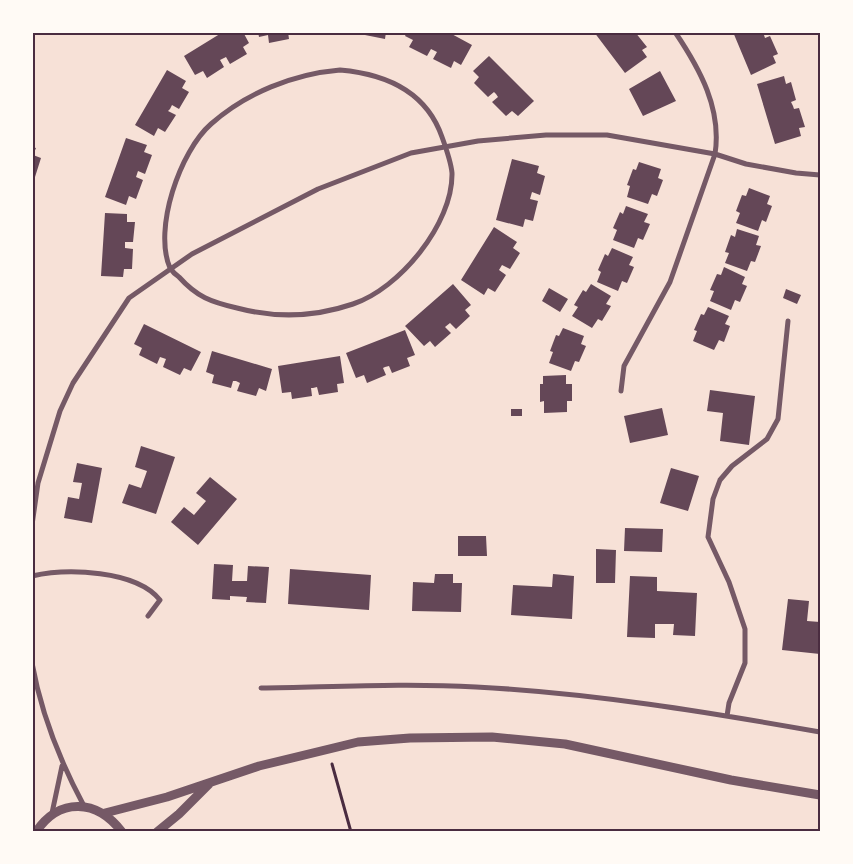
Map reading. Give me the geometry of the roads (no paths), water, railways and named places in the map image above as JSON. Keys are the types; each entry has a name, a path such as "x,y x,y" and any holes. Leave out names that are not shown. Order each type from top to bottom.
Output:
{"street":[{"path":"621,391 624,366 670,282 715,154 718,134 714,110 694,61 675,32"},
{"path":"340,70 380,76 403,87 436,119 452,172 444,207 431,236 407,267 392,282 373,295 354,304 315,314 295,316 238,309 203,299 190,289 171,268 166,242 167,214 173,186 190,151 209,126 242,100 277,84 324,71 340,70"},
{"path":"32,525 35,492 60,411 73,383 129,298 171,268 201,250 318,189 411,153 478,140 546,135 607,136 715,154 754,166 820,175"},
{"path":"727,716 729,703 745,663 745,629 708,537 713,499 720,480 732,466 767,439 778,419 788,321"},
{"path":"32,576 58,572 86,573 106,575 133,582 155,593 160,600 148,616"},
{"path":"32,664 62,765 84,806"},
{"path":"261,688 400,685 475,687 547,692 727,716 820,732"},
{"path":"105,813 259,766 358,742 401,738 492,737 565,744 731,780 820,795"},
{"path":"52,814 62,765"},
{"path":"158,832 211,782"},
{"path":"36,832 52,814 63,808 84,806 105,813 122,832"}]}
